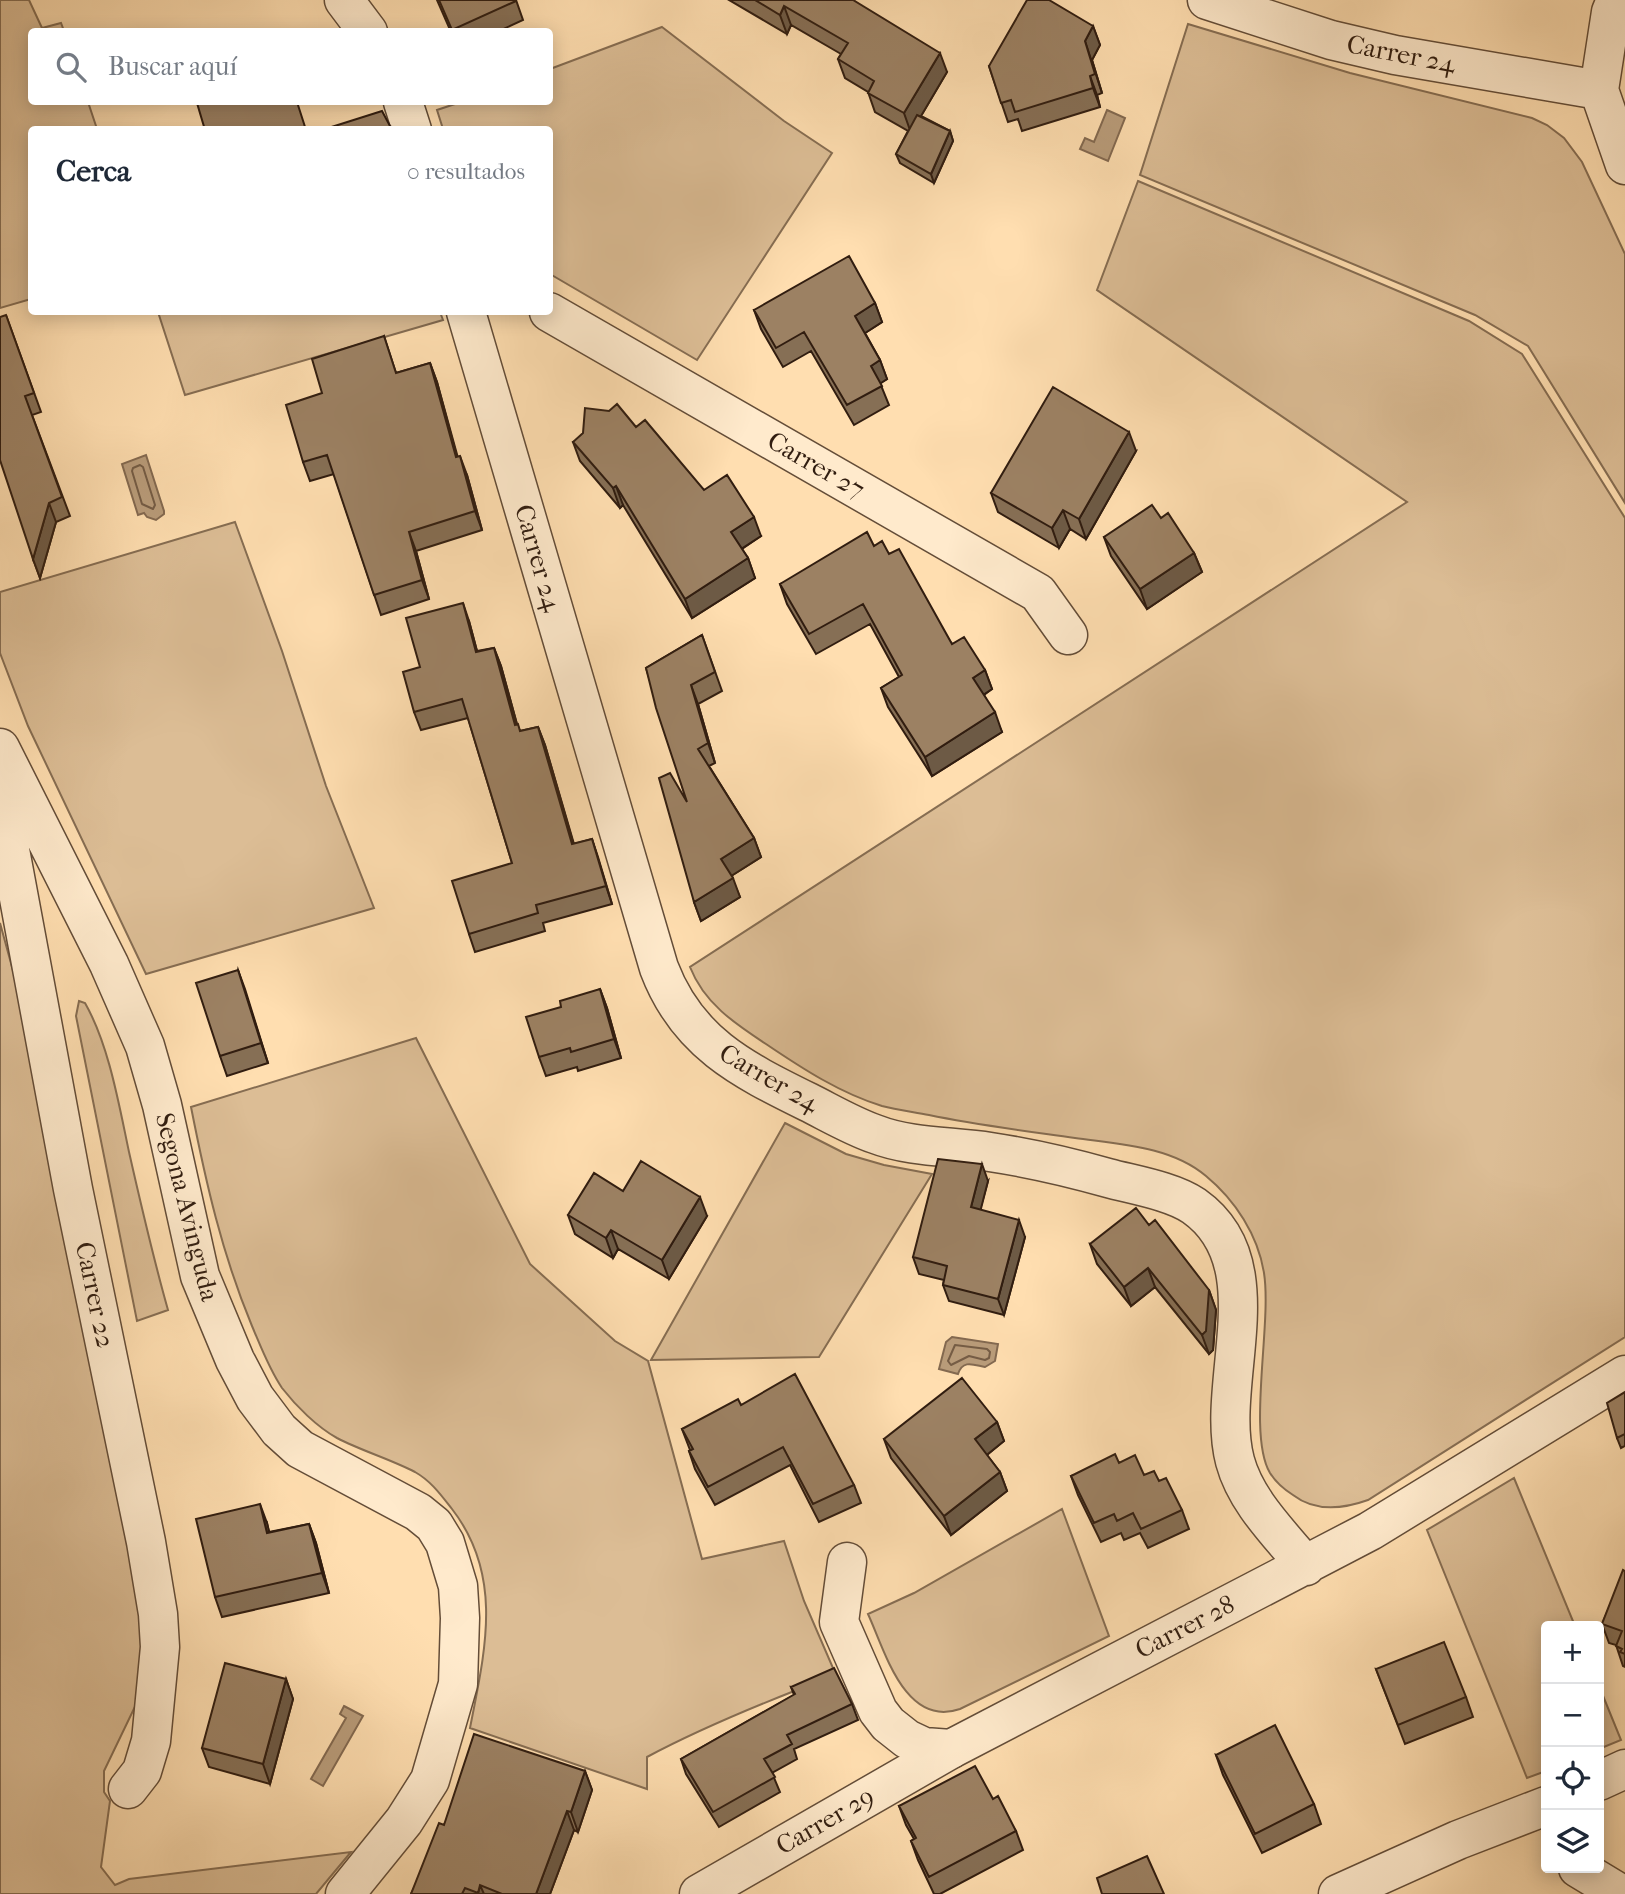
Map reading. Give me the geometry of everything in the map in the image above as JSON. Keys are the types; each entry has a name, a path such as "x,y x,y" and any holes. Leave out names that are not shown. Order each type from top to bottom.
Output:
{"street":[{"path":"344,0 365,28"},
{"name":"Carrer 24","path":"1207,0 1331,40 1395,55 1599,90"},
{"path":"1616,0 1611,12 1599,90 1625,165"},
{"path":"404,105 411,126"},
{"name":"Carrer 27","path":"553,314 1038,593 1068,635"},
{"name":"Carrer 24","path":"467,315 651,942 669,994 705,1040 731,1060 875,1135 1072,1168 1175,1197 1193,1205 1209,1219 1231,1257 1237,1283 1230,1434 1236,1463 1259,1508 1306,1566"},
{"name":"Segona Avinguda","path":"0,748 109,964 145,1046 162,1105 200,1276 226,1340 255,1398 279,1430 300,1449 418,1512 434,1525 451,1559 458,1586 458,1684 430,1780 404,1821 345,1894"},
{"name":"Carrer 22","path":"0,796 73,1189 154,1588 160,1647 151,1741 142,1771 128,1790"},
{"name":"Carrer 28","path":"951,1749 1096,1671 1370,1531 1625,1375"},
{"path":"847,1562 839,1622 878,1711 888,1724 907,1740 924,1747 951,1749"},
{"name":"Carrer 29","path":"699,1894 951,1749"},
{"path":"1604,1779 1625,1769"},
{"path":"1338,1894 1458,1840 1541,1817"},
{"path":"1586,1873 1621,1894"}],"shaded area":[{"path":"0,0 29,0 42,28 28,28 28,105 89,105 96,126 28,126 28,300 0,308"},
{"path":"61,23 63,28 42,28"},
{"path":"1188,24 1350,73 1532,118 1564,138 1582,162 1625,254 1625,503 1528,346 1475,315 1140,175"},
{"path":"662,27 784,121 832,153 697,360 553,276 553,126 442,126 437,110 452,105 553,105 553,68"},
{"path":"1138,181 1469,321 1522,354 1625,518 1625,1337 1368,1500 1349,1505 1329,1507 1310,1504 1287,1491 1270,1473 1263,1455 1260,1432 1266,1295 1261,1259 1244,1219 1206,1176 1177,1158 1144,1148 965,1122 866,1101 808,1071 732,1020 703,991 690,967 1407,502 1097,290"},
{"path":"159,315 441,315 443,320 185,395"},
{"path":"235,522 282,651 326,786 374,908 146,974 28,726 0,653 0,592"},
{"path":"0,923 21,1000 140,1592 143,1690 104,1771 104,1792 110,1801 101,1867 115,1885 129,1879 351,1852 316,1894 0,1894"},
{"path":"79,1001 85,1003 107,1056 168,1310 137,1321 76,1016"},
{"path":"416,1038 530,1264 615,1341 648,1361 702,1559 784,1541 804,1601 836,1675 740,1713 647,1757 647,1789 470,1728 485,1643 486,1615 485,1587 479,1561 468,1534 452,1509 426,1480 405,1467 329,1433 307,1416 282,1388 262,1350 223,1245 191,1107"},
{"path":"785,1123 846,1154 884,1165 932,1174 819,1357 651,1360"},
{"path":"1514,1478 1573,1621 1541,1621 1541,1773 1527,1778 1427,1530"},
{"path":"1062,1509 1109,1636 960,1709 941,1712 925,1707 911,1697 890,1665 868,1614 914,1593"},
{"path":"1604,1698 1621,1740 1604,1747"}],"water":[{"path":"1107,110 1125,118 1108,161 1080,149 1085,138 1094,142"},
{"path":"146,455 164,511 156,520 144,513 138,515 122,464"},
{"path":"952,1337 998,1344 995,1361 985,1367 973,1364 963,1366 958,1374 939,1369 946,1342"},
{"path":"344,1706 363,1716 323,1786 311,1779 346,1718 340,1714"}],"building":[{"path":"439,0 516,0 456,28 451,28"},
{"path":"755,0 853,0 940,53 904,113 868,93 874,81 838,59 848,43 784,6 780,15"},
{"path":"1027,0 1049,0 1093,26 1085,41 1095,74 1090,76 1093,88 1015,112 1011,100 1001,103 989,66"},
{"path":"198,105 298,105 305,126 204,126"},
{"path":"382,111 390,126 335,126"},
{"path":"917,115 950,131 931,174 896,154"},
{"path":"849,256 875,303 855,316 880,360 871,366 882,386 847,405 804,332 776,348 754,310"},
{"path":"6,315 34,393 25,396 62,497 49,503 33,559 0,460 0,317"},
{"path":"384,336 396,373 430,363 456,457 460,456 475,511 409,532 422,580 374,595 327,455 303,462 286,405 322,393 312,359"},
{"path":"1053,387 1129,432 1079,519 1063,510 1052,528 991,493"},
{"path":"617,404 636,427 645,420 704,490 727,475 754,517 731,532 748,558 685,599 616,486 613,488 573,442 583,433 585,408 609,411"},
{"path":"1152,505 1161,518 1168,513 1194,553 1140,589 1104,537"},
{"path":"867,532 874,546 882,541 889,554 899,549 952,644 964,637 985,670 973,678 995,712 925,757 881,688 902,675 863,604 809,634 780,584"},
{"path":"463,603 476,652 494,648 515,725 518,724 520,731 538,727 572,844 592,839 606,886 536,905 538,913 469,934 452,881 512,863 462,699 414,712 403,672 420,667 406,618"},
{"path":"702,635 715,672 691,685 708,743 698,749 754,838 721,859 733,878 694,902 659,778 670,773 687,802 656,708 646,668"},
{"path":"238,970 261,1043 220,1056 196,983"},
{"path":"600,989 614,1039 571,1052 570,1048 539,1057 526,1017 561,1007 560,1001"},
{"path":"938,1159 982,1164 971,1207 1019,1220 998,1299 943,1285 947,1266 913,1257"},
{"path":"641,1161 700,1197 662,1260 611,1230 606,1238 568,1215 594,1173 623,1191"},
{"path":"1136,1208 1149,1225 1155,1220 1209,1290 1206,1331 1202,1335 1148,1268 1124,1287 1090,1244"},
{"path":"795,1374 854,1485 813,1504 783,1447 708,1487 689,1451 693,1449 682,1429 738,1399 741,1405"},
{"path":"962,1378 997,1422 975,1439 1000,1472 944,1516 884,1439"},
{"path":"1625,1392 1625,1434 1617,1438 1607,1403"},
{"path":"1115,1454 1119,1463 1135,1455 1144,1475 1154,1471 1159,1481 1166,1478 1182,1510 1141,1529 1133,1513 1117,1521 1114,1514 1094,1523 1071,1476"},
{"path":"260,1504 267,1533 309,1524 322,1573 215,1597 196,1519"},
{"path":"1623,1570 1625,1654 1616,1646 1622,1631 1604,1625"},
{"path":"1444,1642 1466,1697 1398,1725 1376,1669"},
{"path":"225,1663 286,1679 263,1764 202,1748"},
{"path":"834,1668 852,1704 787,1735 792,1744 764,1759 775,1777 713,1812 681,1759 795,1694 791,1687"},
{"path":"1275,1725 1314,1804 1255,1834 1216,1755"},
{"path":"474,1734 585,1771 571,1812 567,1811 536,1894 502,1894 480,1885 478,1893 465,1888 462,1894 411,1894 439,1823 444,1825"},
{"path":"975,1766 993,1799 998,1796 1016,1831 929,1877 911,1841 916,1838 899,1806"},
{"path":"1147,1856 1164,1894 1102,1894 1097,1878"}]}
